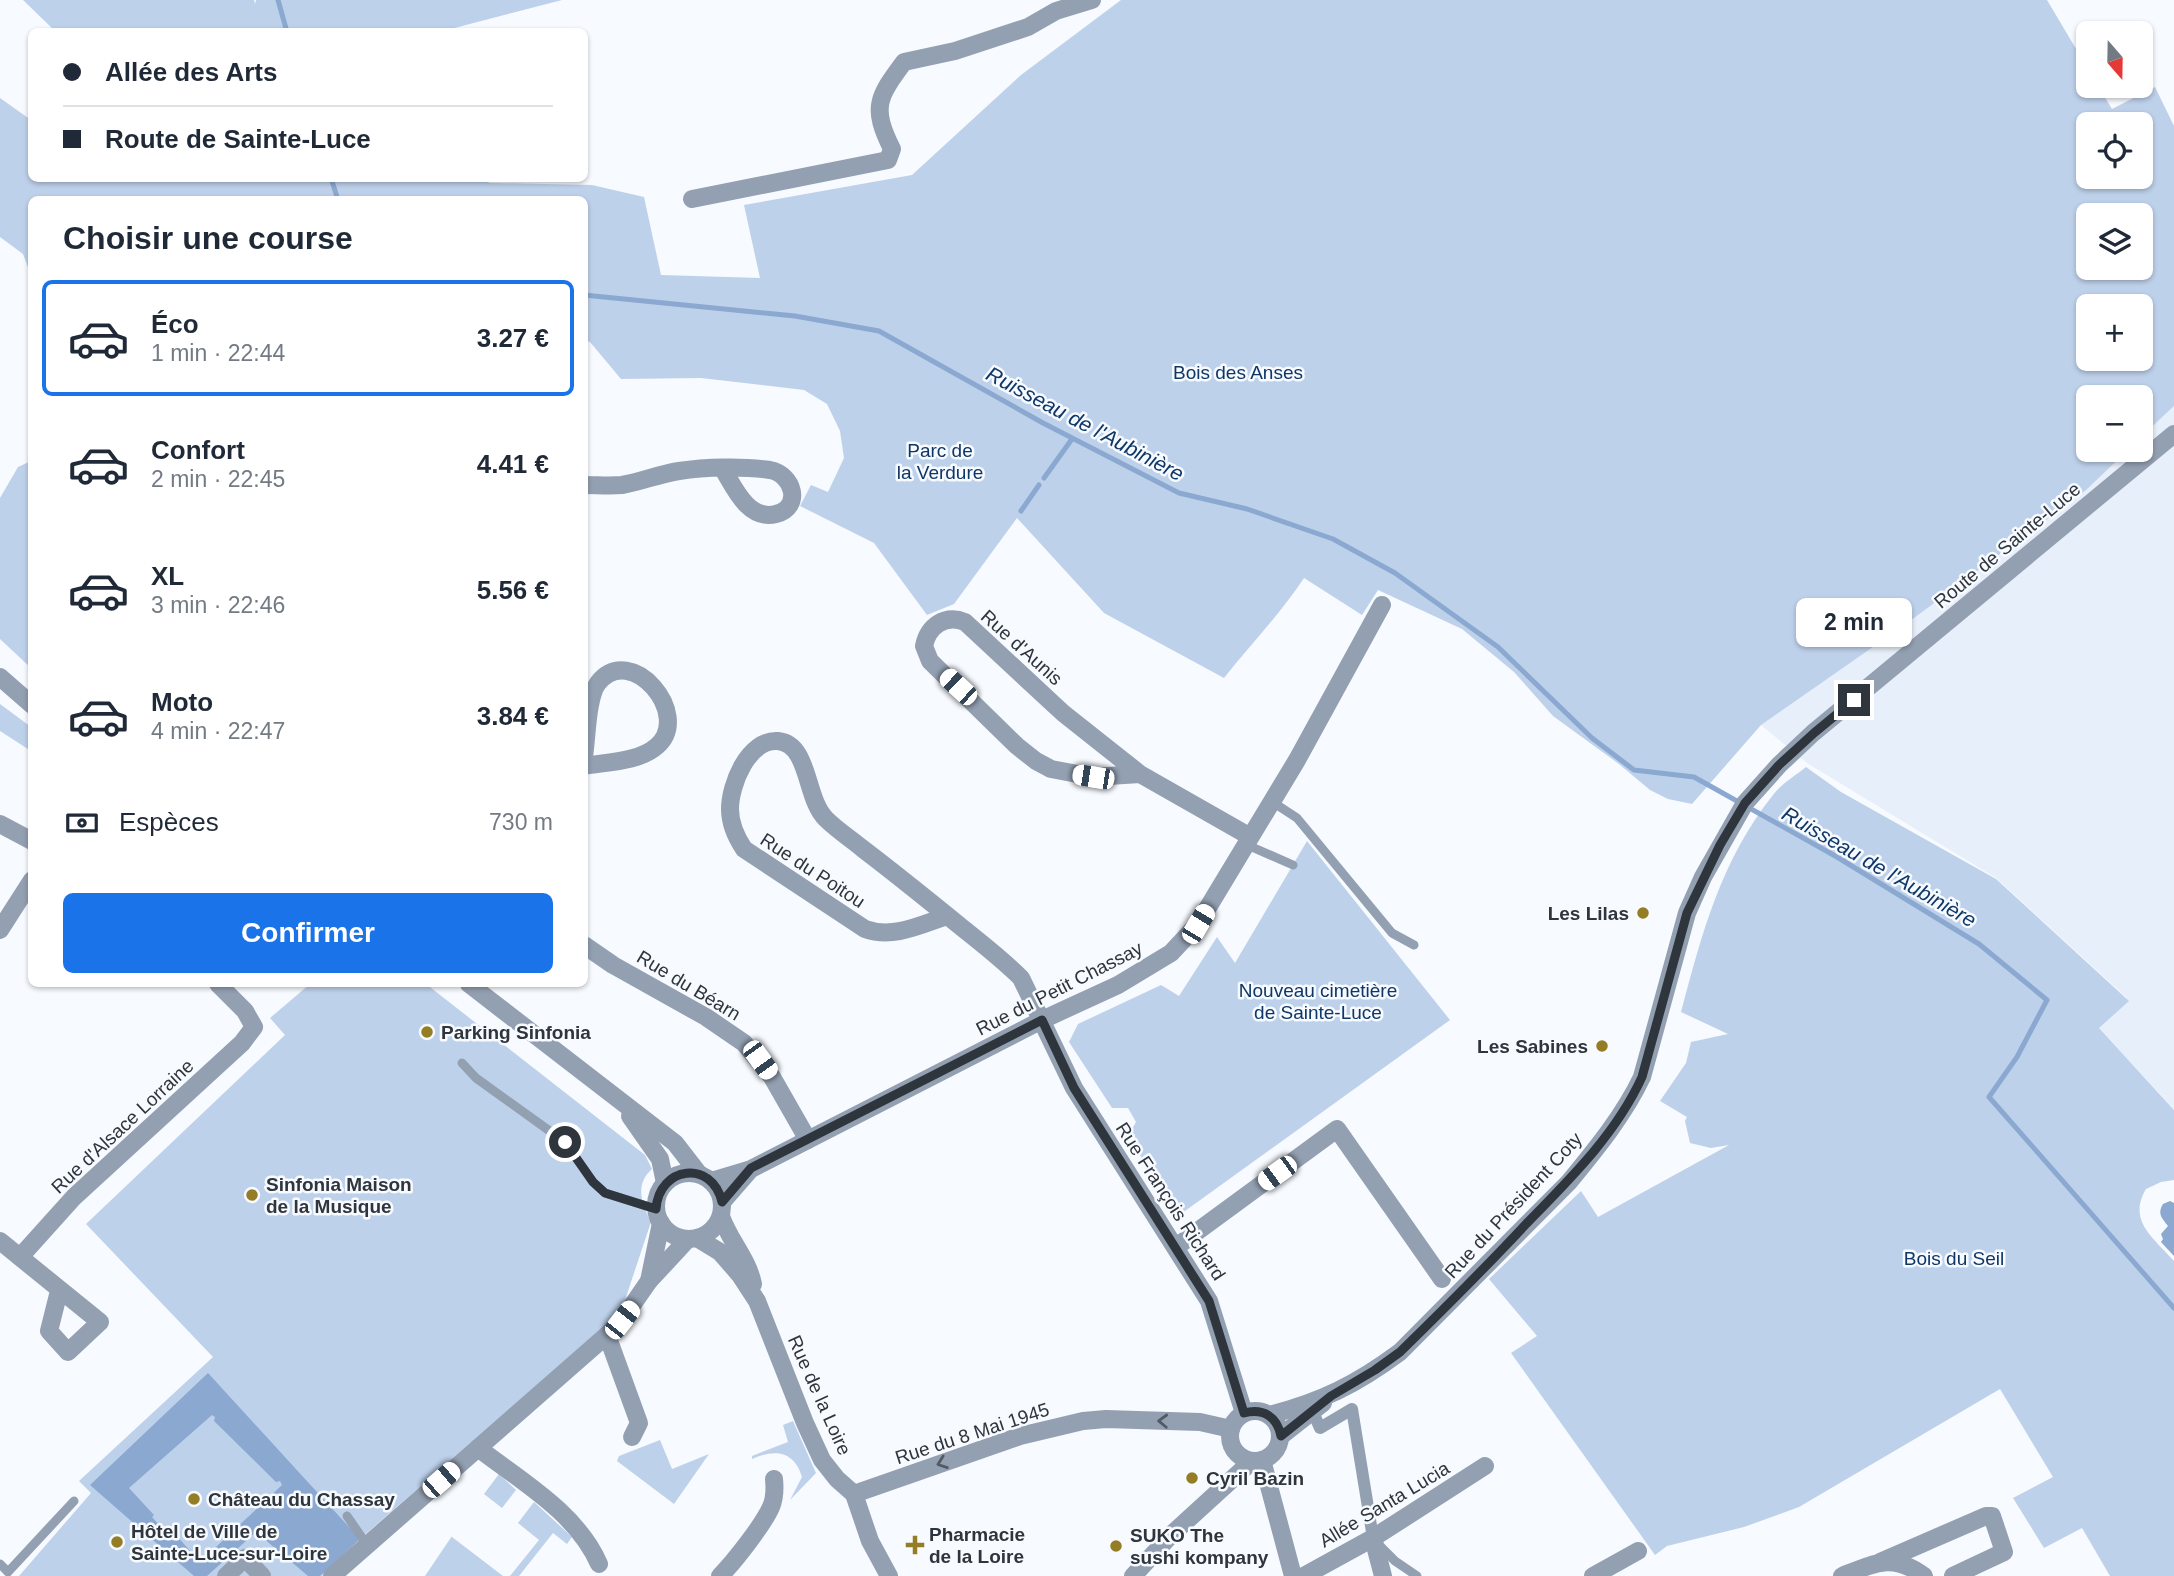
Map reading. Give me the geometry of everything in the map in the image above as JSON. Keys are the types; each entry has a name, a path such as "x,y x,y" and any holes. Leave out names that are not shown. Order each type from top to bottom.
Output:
{"street":[{"path":"692,198 888,160 892,149 885,135 878,105 884,88 904,62 955,51 1028,27 1052,5 1092,0"},
{"name":"Route de Sainte-Luce","path":"1745,803 1814,733 2174,433"},
{"path":"588,485 620,485 679,471 723,468"},
{"name":"Rue du Petit Chassay","path":"705,1178 751,1168 1042,1020 1127,980 1171,953 1198,924 1297,760 1382,605"},
{"name":"Rue d'Aunis","path":"1140,774 1093,777 1051,769 1036,761 1017,746 930,661 924,646 930,630 947,619 965,622 1063,713 1140,774 1247,840"},
{"path":"588,726 592,696 599,681 613,673 632,672 649,682 666,709 666,730 657,746 636,757 588,765"},
{"path":"0,677 28,702"},
{"name":"Rue du Poitou","path":"947,916 902,931 875,932 865,929 744,849 736,837 730,812 731,799 748,757 756,748 777,741 789,744 797,751 810,793 824,817 1007,964 1021,978 1042,1020"},
{"name":"Rue du Président Coty","path":"1281,1436 1331,1396 1400,1352 1458,1296 1569,1182 1633,1096 1648,1057 1687,913 1703,877 1745,803"},
{"path":"0,824 28,839"},
{"path":"0,930 28,886"},
{"name":"Rue du Béarn","path":"588,948 613,965 727,1030 744,1044 772,1077 808,1140"},
{"name":"Rue d'Alsace Lorraine","path":"20,1256 74,1197 242,1043 254,1027 245,1011 221,987"},
{"path":"332,1576 607,1335 629,1311 649,1281 692,1239 712,1230 722,1209 719,1190 675,1143 473,987"},
{"name":"Rue François Richard","path":"1042,1020 1074,1088 1209,1301 1244,1413"},
{"path":"620,1102 660,1159 665,1183"},
{"path":"1175,1247 1337,1129 1442,1279"},
{"name":"Rue du Petit Chassay","path":"722,1209 751,1168"},
{"path":"649,1281 660,1191 665,1183 677,1175 705,1178"},
{"name":"Rue de la Loire","path":"722,1209 725,1228 751,1273 757,1301 805,1423 822,1460 854,1494 870,1541 889,1576"},
{"path":"659,1216 676,1236 692,1239"},
{"name":"Rue de la Loire","path":"692,1239 720,1252 740,1275 757,1301"},
{"path":"0,1241 59,1291"},
{"path":"607,1335 639,1423 632,1437"},
{"name":"Rue du Président Coty","path":"1269,1415 1331,1396"},
{"path":"1313,1412 1320,1428 1352,1409 1373,1538 1383,1576"},
{"path":"1133,1576 1250,1458 1275,1451 1281,1436 1275,1420 1261,1411 1244,1413 1238,1417 1230,1437 1250,1458 1293,1576"},
{"name":"Rue du 8 Mai 1945","path":"854,1494 1020,1436 1083,1421 1106,1419 1200,1422 1231,1429"},
{"path":"478,1448 562,1513 590,1544 599,1564"},
{"name":"Allée Santa Lucia","path":"1304,1576 1373,1538 1485,1466"},
{"path":"720,1576 732,1565 771,1507 775,1492 774,1479"},
{"path":"1842,1576 1986,1516 1992,1516 2004,1552 1953,1576"},
{"path":"1593,1576 1637,1551"},
{"path":"226,1576 245,1558 262,1576"},
{"path":"1880,1562 1909,1565 1924,1576"}],"lane":[{"path":"1271,801 1297,818 1392,933 1414,945"},
{"path":"1247,840 1293,865"},
{"path":"462,1063 565,1142 593,1182 605,1193 659,1216"},
{"path":"0,1564 8,1572 74,1501"},
{"path":"347,1517 367,1545"},
{"path":"1373,1538 1395,1562 1417,1576"}],"shaded area":[{"path":"2174,406 2174,1109 2099,1028 2127,998 1996,878 1807,763 1761,725 1906,624 2085,490 2115,462 2153,462 2153,426"},
{"path":"2170,1201 2174,1203 2174,1256 2161,1242 2161,1234 2168,1226 2160,1211 2163,1204"},
{"path":"208,1373 360,1539 320,1576 308,1576 256,1532 207,1576 194,1576 90,1485","holes":["212,1415 215,1417 214,1421 282,1485 200,1562 176,1535 171,1538 129,1488"]}],"green space":[{"path":"23,0 254,0 255,4 256,0 562,0 455,28 52,28"},
{"path":"1121,0 2047,0 2076,49 2076,98 2105,98 2112,109 2134,98 2153,98 2155,87 2174,126 2174,406 2153,426 2153,385 2076,385 2076,462 2115,462 2086,490 1906,624 1761,725 1692,804 1668,799 1650,790 1553,716 1514,672 1462,629 1378,590 1362,615 1304,578 1224,678 1104,613 1017,518 954,604 927,615 874,543 800,506 811,485 828,492 844,458 840,431 827,404 804,390 701,378 621,379 588,341 588,196 28,196 28,267 23,254 0,237 0,98 28,118 28,182 489,182 592,185 644,197 661,275 760,278 744,205 912,175 1021,75"},
{"path":"28,462 28,665 0,639 0,498 18,467"},
{"path":"0,704 28,725 28,749 0,731"},
{"name":"Bois du Seil","path":"1806,767 1841,792 1996,879 2129,1001 2099,1028 2174,1110 2174,1180 2146,1189 2140,1211 2141,1220 2151,1237 2174,1261 2174,1576 2110,1576 2082,1528 2044,1548 2013,1498 2053,1477 2000,1389 1799,1507 1744,1527 1667,1546 1655,1555 1511,1353 1537,1336 1489,1279 1581,1191 1598,1217 1729,1145 1711,1148 1690,1143 1685,1121 1687,1117 1660,1101 1686,1063 1691,1042 1728,1034 1681,1012 1697,954 1715,898 1740,845 1776,791"},
{"name":"Nouveau cimetière de Sainte-Luce","path":"1307,841 1450,1020 1178,1216 1128,1136 1136,1122 1128,1108 1112,1108 1069,1042 1078,1024 1161,985 1179,996 1217,937 1235,963"},
{"path":"306,987 430,987 645,1155 652,1169 643,1182 641,1195 651,1222 621,1312 360,1539 322,1576 19,1576 91,1493 79,1481 213,1357 86,1224 285,1035 270,1018"},
{"path":"793,1421 816,1473 790,1500 802,1477 794,1461 775,1453 752,1459 752,1456 788,1442 783,1425"},
{"path":"660,1440 672,1469 709,1454 674,1504 617,1461 619,1456"},
{"path":"499,1474 516,1490 502,1508 484,1494"},
{"path":"534,1502 572,1537 567,1544 553,1533 519,1576 510,1576 539,1540 518,1523"},
{"path":"452,1537 503,1576 425,1576"}],"waterway":[{"name":"Ruisseau de l'Aubinière","path":"278,0 286,28"},
{"name":"Ruisseau de l'Aubinière","path":"332,182 337,196"},
{"name":"Ruisseau de l'Aubinière","path":"588,295 795,316 879,331 1043,423 1179,493 1247,509 1333,539 1395,573 1498,647 1592,738 1634,770 1694,777 1837,857 1979,944 2047,1000 2017,1057 1989,1097 2174,1308"},
{"path":"1044,478 1072,439"},
{"path":"1021,511 1039,485"}],"place":[{"name":"Les Lilas","path":"1643,913"},
{"name":"Parking Sinfonia","path":"427,1032"},
{"name":"Les Sabines","path":"1602,1046"},
{"name":"Sinfonia Maison de la Musique","path":"252,1195"},
{"name":"Cyril Bazin","path":"1192,1478"},
{"name":"Château du Chassay","path":"194,1499"},
{"name":"Hôtel de Ville de Sainte-Luce-sur-Loire","path":"117,1542"},
{"name":"Pharmacie de la Loire","path":"915,1545"},
{"name":"SUKO The sushi kompany","path":"1116,1546"}],"route":[{"path":"565,1142 593,1182 605,1193 656,1209 660,1191 665,1183 677,1175 692,1173 711,1181 719,1190 722,1202 751,1168 1042,1020 1074,1088 1209,1301 1244,1413 1261,1411 1269,1415 1275,1420 1281,1436 1331,1396 1400,1352 1569,1182 1592,1154 1633,1096 1642,1077 1687,913 1720,845 1745,803 1779,765 1854,700"}],"park label":[{"name":"Bois des Anses","path":"1238,372"},
{"name":"Parc de la Verdure","path":"940,461"}]}
